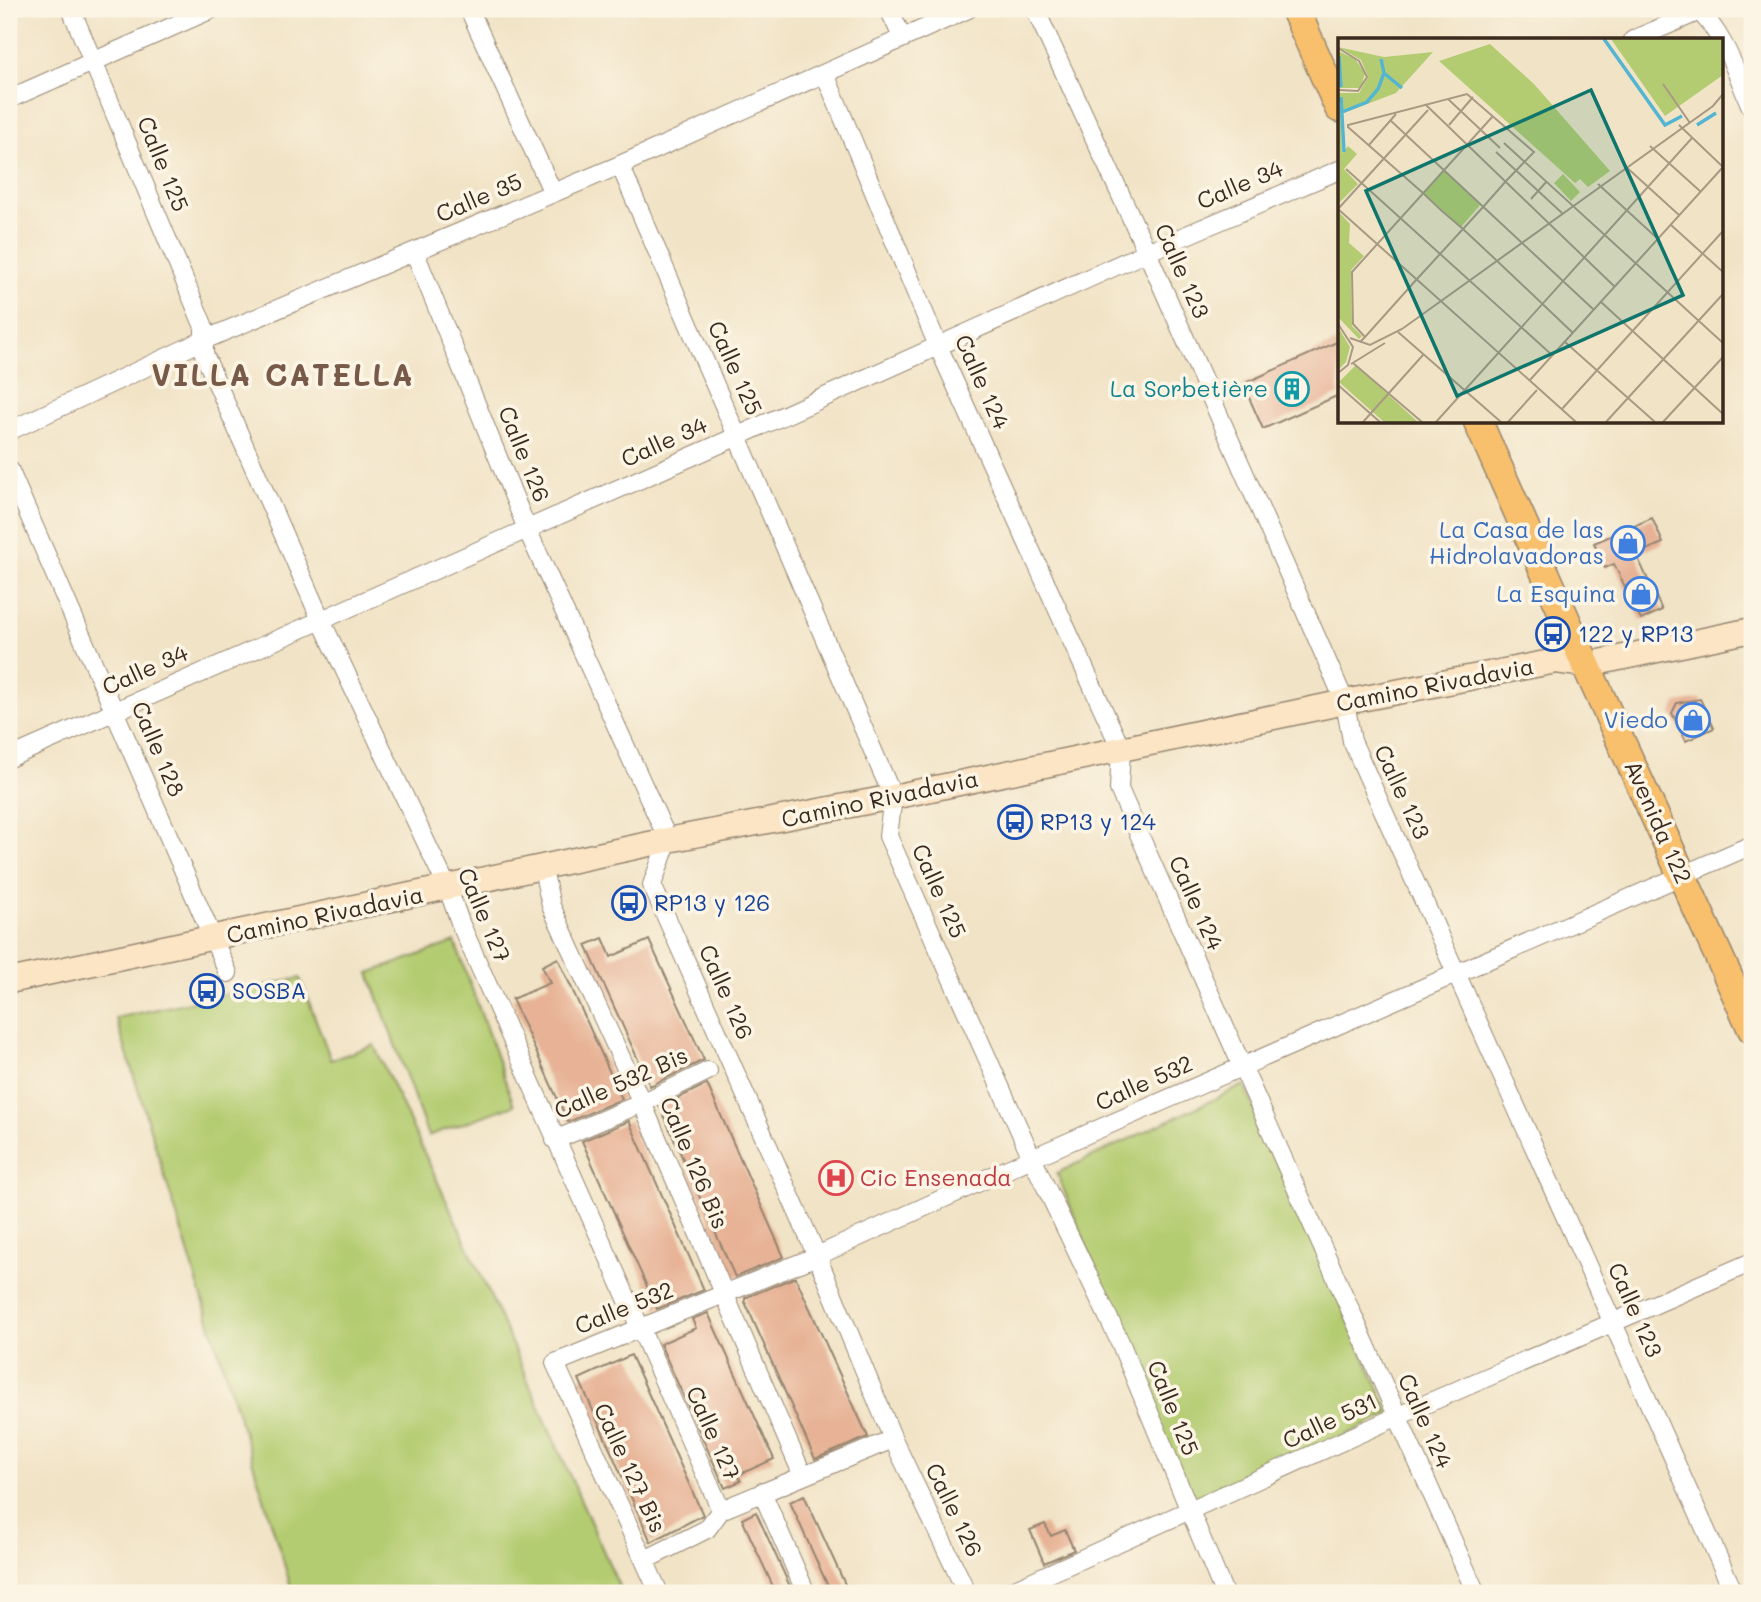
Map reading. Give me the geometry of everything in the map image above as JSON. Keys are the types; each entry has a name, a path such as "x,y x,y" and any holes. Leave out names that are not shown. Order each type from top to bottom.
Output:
{"highway":[{"path":"1295,9 1338,106"},
{"name":"Avenida 122","path":"1479,424 1752,1029"}],"main road":[{"name":"Camino Rivadavia","path":"9,981 543,869 668,840 892,797 1345,702 1556,661 1586,665 1752,630"}],"street":[{"name":"Calle 125","path":"71,9 204,327 204,340"},
{"path":"9,99 212,9"},
{"path":"469,9 553,193"},
{"path":"889,9 902,37"},
{"name":"Calle 35","path":"9,431 204,340 620,165 968,9"},
{"name":"Calle 123","path":"1035,9 1147,251 1345,702 1352,741 1734,1593"},
{"path":"1637,38 1700,9 1721,38"},
{"path":"1722,41 1752,109"},
{"name":"Calle 124","path":"825,74 939,346 1121,749 1119,789 1476,1593"},
{"name":"Calle 125","path":"620,165 892,797 888,836 1032,1158 1120,1342 1224,1593"},
{"name":"Calle 34","path":"9,758 738,436 1147,251 1338,170"},
{"name":"Calle 126","path":"415,253 527,529 668,840 652,885 817,1256 893,1438 967,1593"},
{"name":"Calle 127","path":"204,340 204,355 321,620 447,889 555,1140 721,1510"},
{"name":"Calle 128","path":"9,469 228,973"},
{"name":"Calle 532","path":"555,1363 817,1256 1032,1158 1752,845"},
{"name":"Calle 126 Bis","path":"543,869 551,906 642,1103 803,1476"},
{"name":"Calle 532 Bis","path":"555,1140 708,1071"},
{"name":"Calle 531","path":"1006,1593 1396,1417 1752,1262"},
{"name":"Calle 127 Bis","path":"555,1363 659,1593"},
{"path":"645,1560 707,1529 721,1510 893,1438"},
{"path":"762,1492 806,1593"}],"green space":[{"path":"455,942 514,1105 428,1136 369,973"},
{"path":"300,978 331,1060 374,1045 481,1275 622,1593 293,1593 116,1018"},
{"path":"1244,1085 1390,1414 1191,1508 1057,1173"}],"building":[{"name":"La Sorbetière","path":"1338,341 1338,395 1263,429 1243,384"},
{"path":"1652,518 1663,543 1636,554 1662,610 1641,620 1614,564 1605,568 1594,543"},
{"name":"Viedo","path":"1700,699 1714,728 1686,741 1672,713 1677,703"},
{"path":"603,938 611,957 649,940 704,1060 650,1086 586,945"},
{"path":"558,958 622,1099 568,1122 512,999 550,983 542,966"},
{"path":"707,1084 784,1257 735,1277 660,1107"},
{"path":"629,1121 704,1290 657,1309 582,1141"},
{"path":"796,1278 868,1437 815,1459 745,1302 745,1298"},
{"path":"708,1313 774,1459 738,1475 741,1481 725,1488 660,1344 696,1328 692,1319"},
{"path":"631,1355 703,1515 651,1542 579,1379"},
{"path":"804,1495 849,1593 831,1593 790,1502"},
{"path":"756,1512 793,1593 776,1593 742,1519"},
{"path":"1045,1524 1051,1536 1065,1530 1074,1550 1044,1563 1030,1530"}],"place":[{"name":"La Sorbetière","path":"1292,389"},
{"name":"La Casa de las Hidrolavadoras","path":"1628,543"},
{"name":"La Esquina","path":"1641,594"},
{"name":"122 y RP13","path":"1553,634"},
{"name":"Viedo","path":"1693,720"},
{"name":"RP13 y 124","path":"1015,822"},
{"name":"RP13 y 126","path":"629,903"},
{"name":"SOSBA","path":"207,991"},
{"name":"Cic Ensenada","path":"836,1178"}],"district":[{"name":"VILLA CATELLA","path":"283,376"}]}
